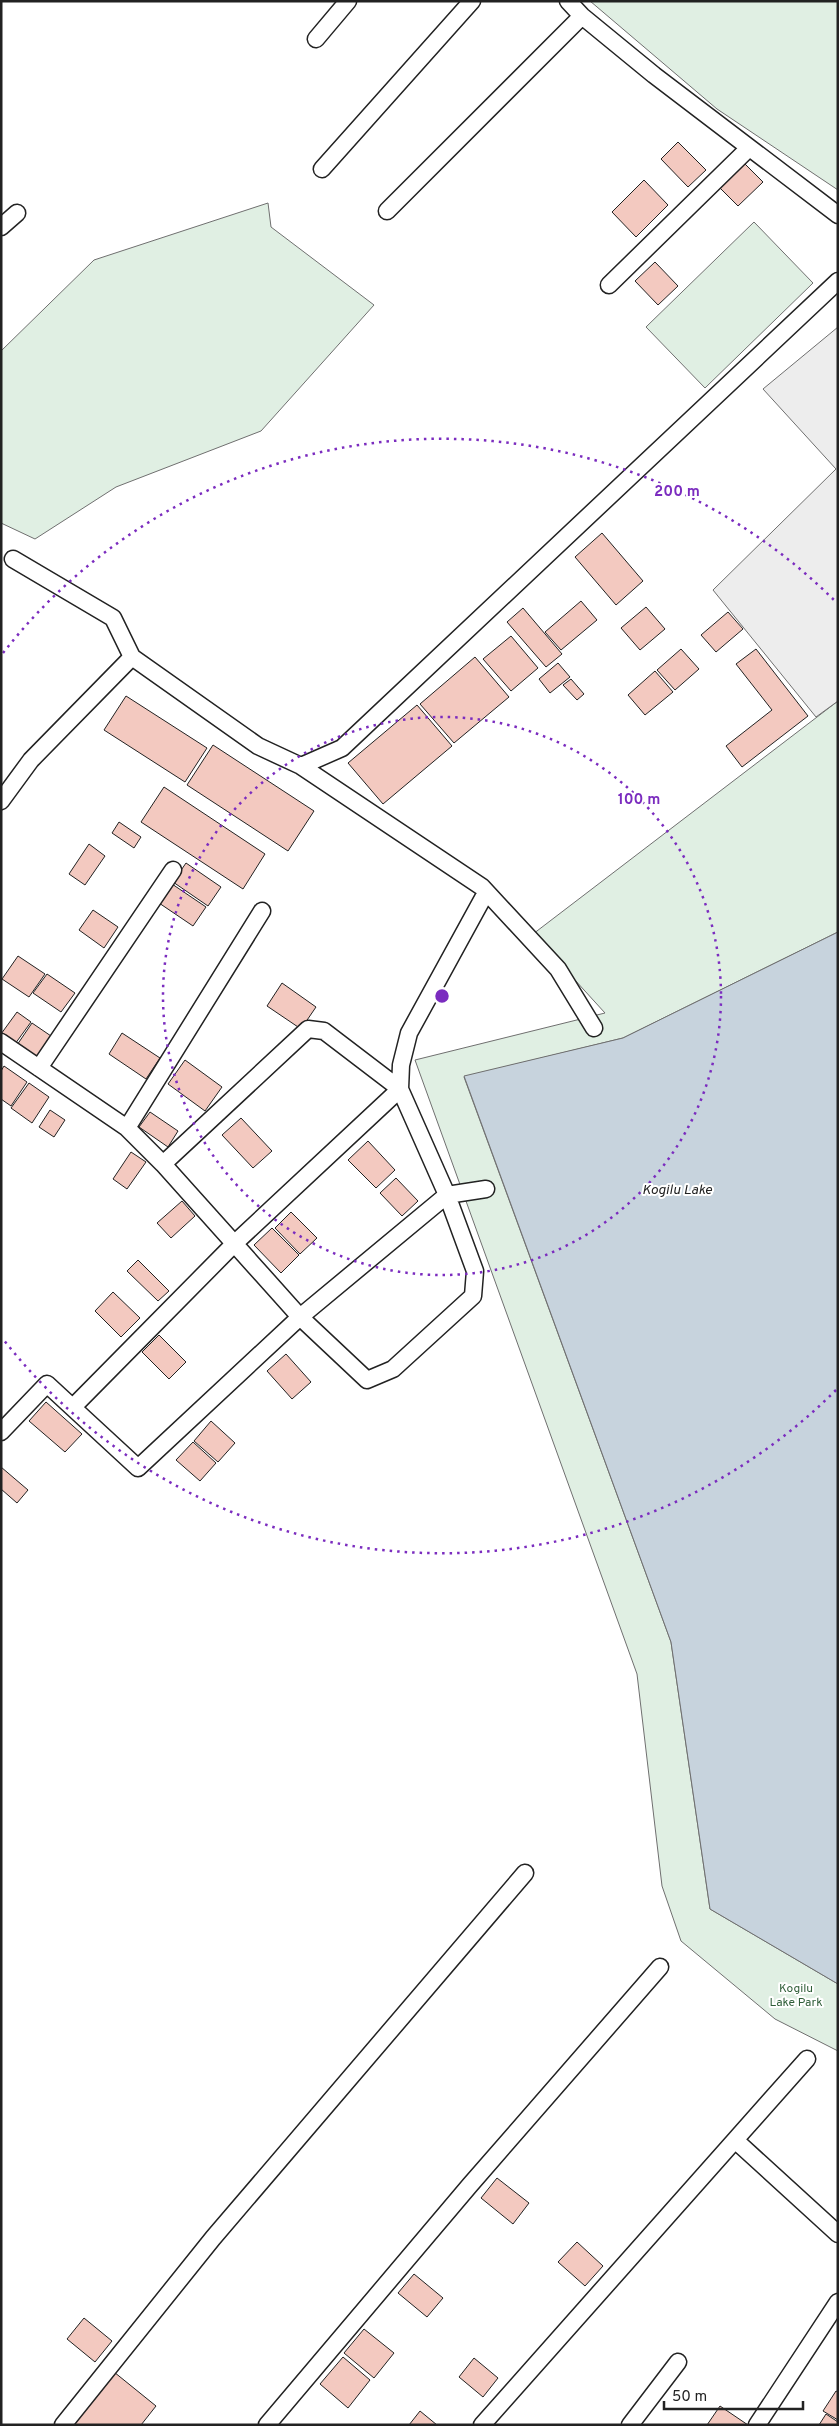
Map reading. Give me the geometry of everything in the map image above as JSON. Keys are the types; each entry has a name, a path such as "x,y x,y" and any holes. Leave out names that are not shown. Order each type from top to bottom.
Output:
{"street":[{"path":"316,39 348,1"},
{"path":"322,169 472,1"},
{"path":"568,1 582,16 654,75 838,215"},
{"path":"388,210 582,16"},
{"path":"609,285 749,148"},
{"path":"1,227 17,213"},
{"path":"301,766 342,748 838,281"},
{"path":"13,559 113,618 132,658 258,746 301,766 482,887 558,969 594,1028"},
{"path":"1,801 32,760 132,658"},
{"path":"39,1068 173,870"},
{"path":"1,1042 127,1128 163,1164 300,1317 367,1380 393,1369 473,1296 475,1271 447,1195 400,1089 401,1064 409,1033 482,898"},
{"path":"127,1128 262,911"},
{"path":"163,1164 308,1029 324,1031 400,1089"},
{"path":"73,1408 235,1243 400,1089"},
{"path":"1,1432 47,1384 138,1468 300,1317 447,1195 486,1189"},
{"path":"63,2425 213,2238 525,1873"},
{"path":"267,2425 470,2185 660,1967"},
{"path":"482,2425 807,2059"},
{"path":"735,2140 838,2234"},
{"path":"757,2425 838,2302"},
{"path":"630,2425 678,2362"}],"green space":[{"path":"590,1 838,1 838,190 717,109"},
{"path":"268,203 271,227 374,305 261,431 116,487 35,539 1,523 1,351 94,260"},
{"path":"754,222 813,283 705,388 646,327"},
{"name":"Kogilu Lake Park","path":"838,701 838,932 623,1038 464,1077 671,1642 710,1909 838,1984 838,2051 775,2019 681,1941 662,1886 637,1674 415,1060 605,1013 533,934"}],"shaded area":[{"path":"838,327 838,701 816,717 713,590 836,469 763,389"}],"water":[{"name":"Kogilu Lake","path":"838,932 838,1984 710,1909 671,1642 464,1076 623,1038"}],"building":[{"path":"678,142 706,170 688,187 661,159"},
{"path":"744,163 763,182 738,206 719,187"},
{"path":"644,180 668,205 636,237 612,212"},
{"path":"655,262 678,286 658,305 635,281"},
{"path":"602,533 643,581 616,605 575,557"},
{"path":"581,601 597,620 561,650 545,632"},
{"path":"646,607 665,629 640,650 621,628"},
{"path":"523,608 562,654 546,667 507,622"},
{"path":"728,612 743,629 716,652 701,635"},
{"path":"511,636 538,668 511,691 483,659"},
{"path":"681,649 699,669 675,690 657,670"},
{"path":"756,649 808,716 742,767 726,746 772,710 736,664"},
{"path":"475,657 509,697 454,743 420,704"},
{"path":"558,663 570,677 550,693 539,679"},
{"path":"655,671 673,692 645,715 628,695"},
{"path":"571,679 584,694 577,700 563,685"},
{"path":"126,696 207,748 185,782 104,730"},
{"path":"417,705 452,746 383,804 348,763"},
{"path":"213,745 314,811 288,851 187,785"},
{"path":"164,787 265,854 243,889 141,822"},
{"path":"119,822 141,837 134,848 112,833"},
{"path":"89,844 105,856 85,885 69,874"},
{"path":"186,863 221,887 208,906 173,882"},
{"path":"172,884 206,907 193,926 159,903"},
{"path":"93,910 118,927 104,948 79,930"},
{"path":"18,956 45,974 29,997 2,979"},
{"path":"47,974 75,993 61,1012 33,993"},
{"path":"282,983 316,1007 301,1029 267,1006"},
{"path":"17,1012 31,1022 15,1044 1,1034"},
{"path":"32,1023 51,1036 36,1058 17,1045"},
{"path":"122,1033 160,1058 146,1079 109,1054"},
{"path":"185,1060 222,1087 205,1111 168,1084"},
{"path":"4,1066 27,1082 11,1106 1,1099 1,1071"},
{"path":"29,1083 49,1097 32,1123 11,1108"},
{"path":"50,1110 65,1120 54,1137 39,1127"},
{"path":"150,1112 178,1131 168,1147 139,1127"},
{"path":"241,1118 272,1151 253,1168 222,1135"},
{"path":"368,1141 395,1170 376,1188 348,1160"},
{"path":"131,1152 146,1162 127,1189 113,1179"},
{"path":"396,1178 418,1201 402,1216 380,1193"},
{"path":"182,1201 195,1216 171,1238 157,1223"},
{"path":"291,1212 317,1238 300,1254 275,1228"},
{"path":"272,1228 299,1255 281,1273 254,1245"},
{"path":"138,1260 169,1291 158,1301 127,1271"},
{"path":"113,1292 140,1318 121,1337 95,1311"},
{"path":"159,1335 186,1362 169,1379 142,1352"},
{"path":"286,1354 311,1382 292,1399 267,1371"},
{"path":"46,1402 82,1434 65,1452 29,1421"},
{"path":"211,1421 235,1443 218,1462 194,1441"},
{"path":"193,1442 216,1463 200,1481 176,1460"},
{"path":"1,1467 28,1490 17,1503 1,1489"},
{"path":"497,2178 529,2203 513,2224 481,2198"},
{"path":"577,2242 603,2266 585,2286 558,2262"},
{"path":"414,2274 443,2298 427,2317 398,2293"},
{"path":"84,2318 112,2341 95,2362 67,2339"},
{"path":"364,2329 394,2353 374,2378 344,2353"},
{"path":"343,2357 370,2380 348,2408 320,2384"},
{"path":"474,2358 498,2378 483,2397 459,2377"},
{"path":"114,2372 156,2406 141,2425 72,2425"},
{"path":"836,2391 838,2392 838,2420 823,2411"},
{"path":"720,2406 748,2425 707,2425"},
{"path":"420,2411 437,2425 409,2425"},
{"path":"826,2414 838,2422 838,2425 819,2425"}]}
